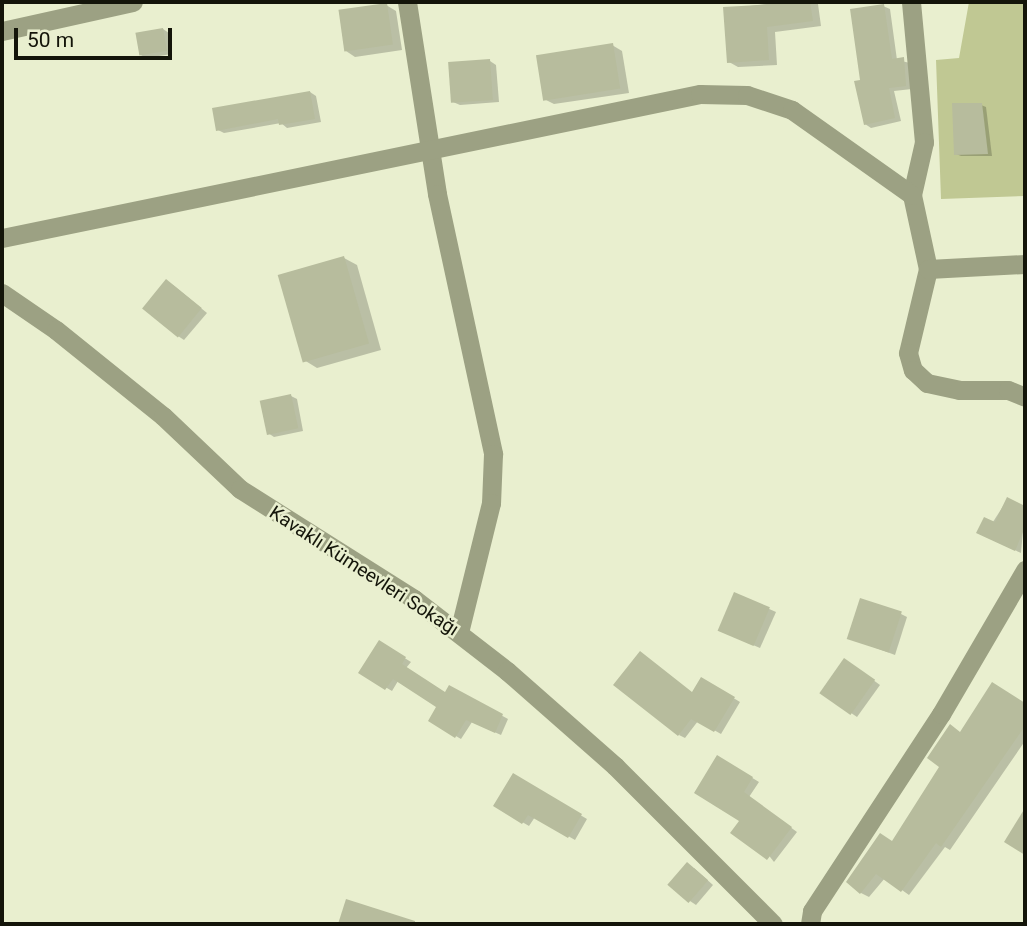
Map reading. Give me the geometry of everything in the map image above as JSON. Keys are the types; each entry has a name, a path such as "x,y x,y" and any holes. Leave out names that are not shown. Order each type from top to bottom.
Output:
{"street":[{"path":"2,31 133,2"},
{"path":"407,2 430,151 493,454 491,503 459,632"},
{"path":"911,2 924,142 912,195 928,269 908,353 913,370 927,383 959,390 1009,390 1025,397"},
{"path":"2,239 701,94 747,95 792,110 912,195"},
{"path":"928,269 1025,264"},
{"name":"Kavaklı Kümeevleri Sokağı","path":"2,293 56,330 163,415 240,489 348,555 459,632 615,766 773,924"},
{"path":"810,924 812,911 941,714 1025,570"}],"green space":[{"path":"969,2 1025,2 1025,196 941,199 936,60 959,58"}],"building":[{"path":"810,2 813,21 767,27 769,60 727,63 723,7"},
{"path":"387,3 393,45 344,51 338,10"},
{"path":"884,4 892,59 904,57 906,86 889,88 895,118 864,125 854,81 860,80 850,9"},
{"path":"163,28 167,51 139,56 135,33"},
{"path":"613,43 620,88 543,101 536,55"},
{"path":"490,59 493,100 451,103 448,62"},
{"path":"310,91 315,119 279,125 278,119 216,131 212,108"},
{"path":"952,103 982,103 988,154 954,155"},
{"path":"344,256 369,343 303,362 278,275"},
{"path":"166,279 202,308 178,337 142,309"},
{"path":"291,394 298,428 267,435 260,401"},
{"path":"1007,497 1025,506 1025,527 1015,551 976,533 984,517 995,522"},
{"path":"734,592 770,607 753,646 718,631"},
{"path":"860,598 902,612 889,652 847,639"},
{"path":"379,640 406,657 402,664 445,692 449,685 503,714 495,733 466,720 455,738 428,721 436,707 393,679 385,690 358,673"},
{"path":"640,651 692,692 701,677 735,697 714,732 691,719 678,736 613,685"},
{"path":"844,658 875,680 850,715 819,693"},
{"path":"992,682 1025,703 1025,726 941,847 936,843 901,892 876,874 860,894 846,882 880,833 892,841 939,767 927,758 950,724 960,732"},
{"path":"717,755 753,777 744,792 792,827 767,860 730,833 739,821 694,793"},
{"path":"513,773 582,814 568,838 528,815 522,824 493,806"},
{"path":"1025,808 1025,855 1004,842"},
{"path":"687,862 708,880 688,903 667,885"},
{"path":"346,899 415,921 415,924 338,924"}]}
